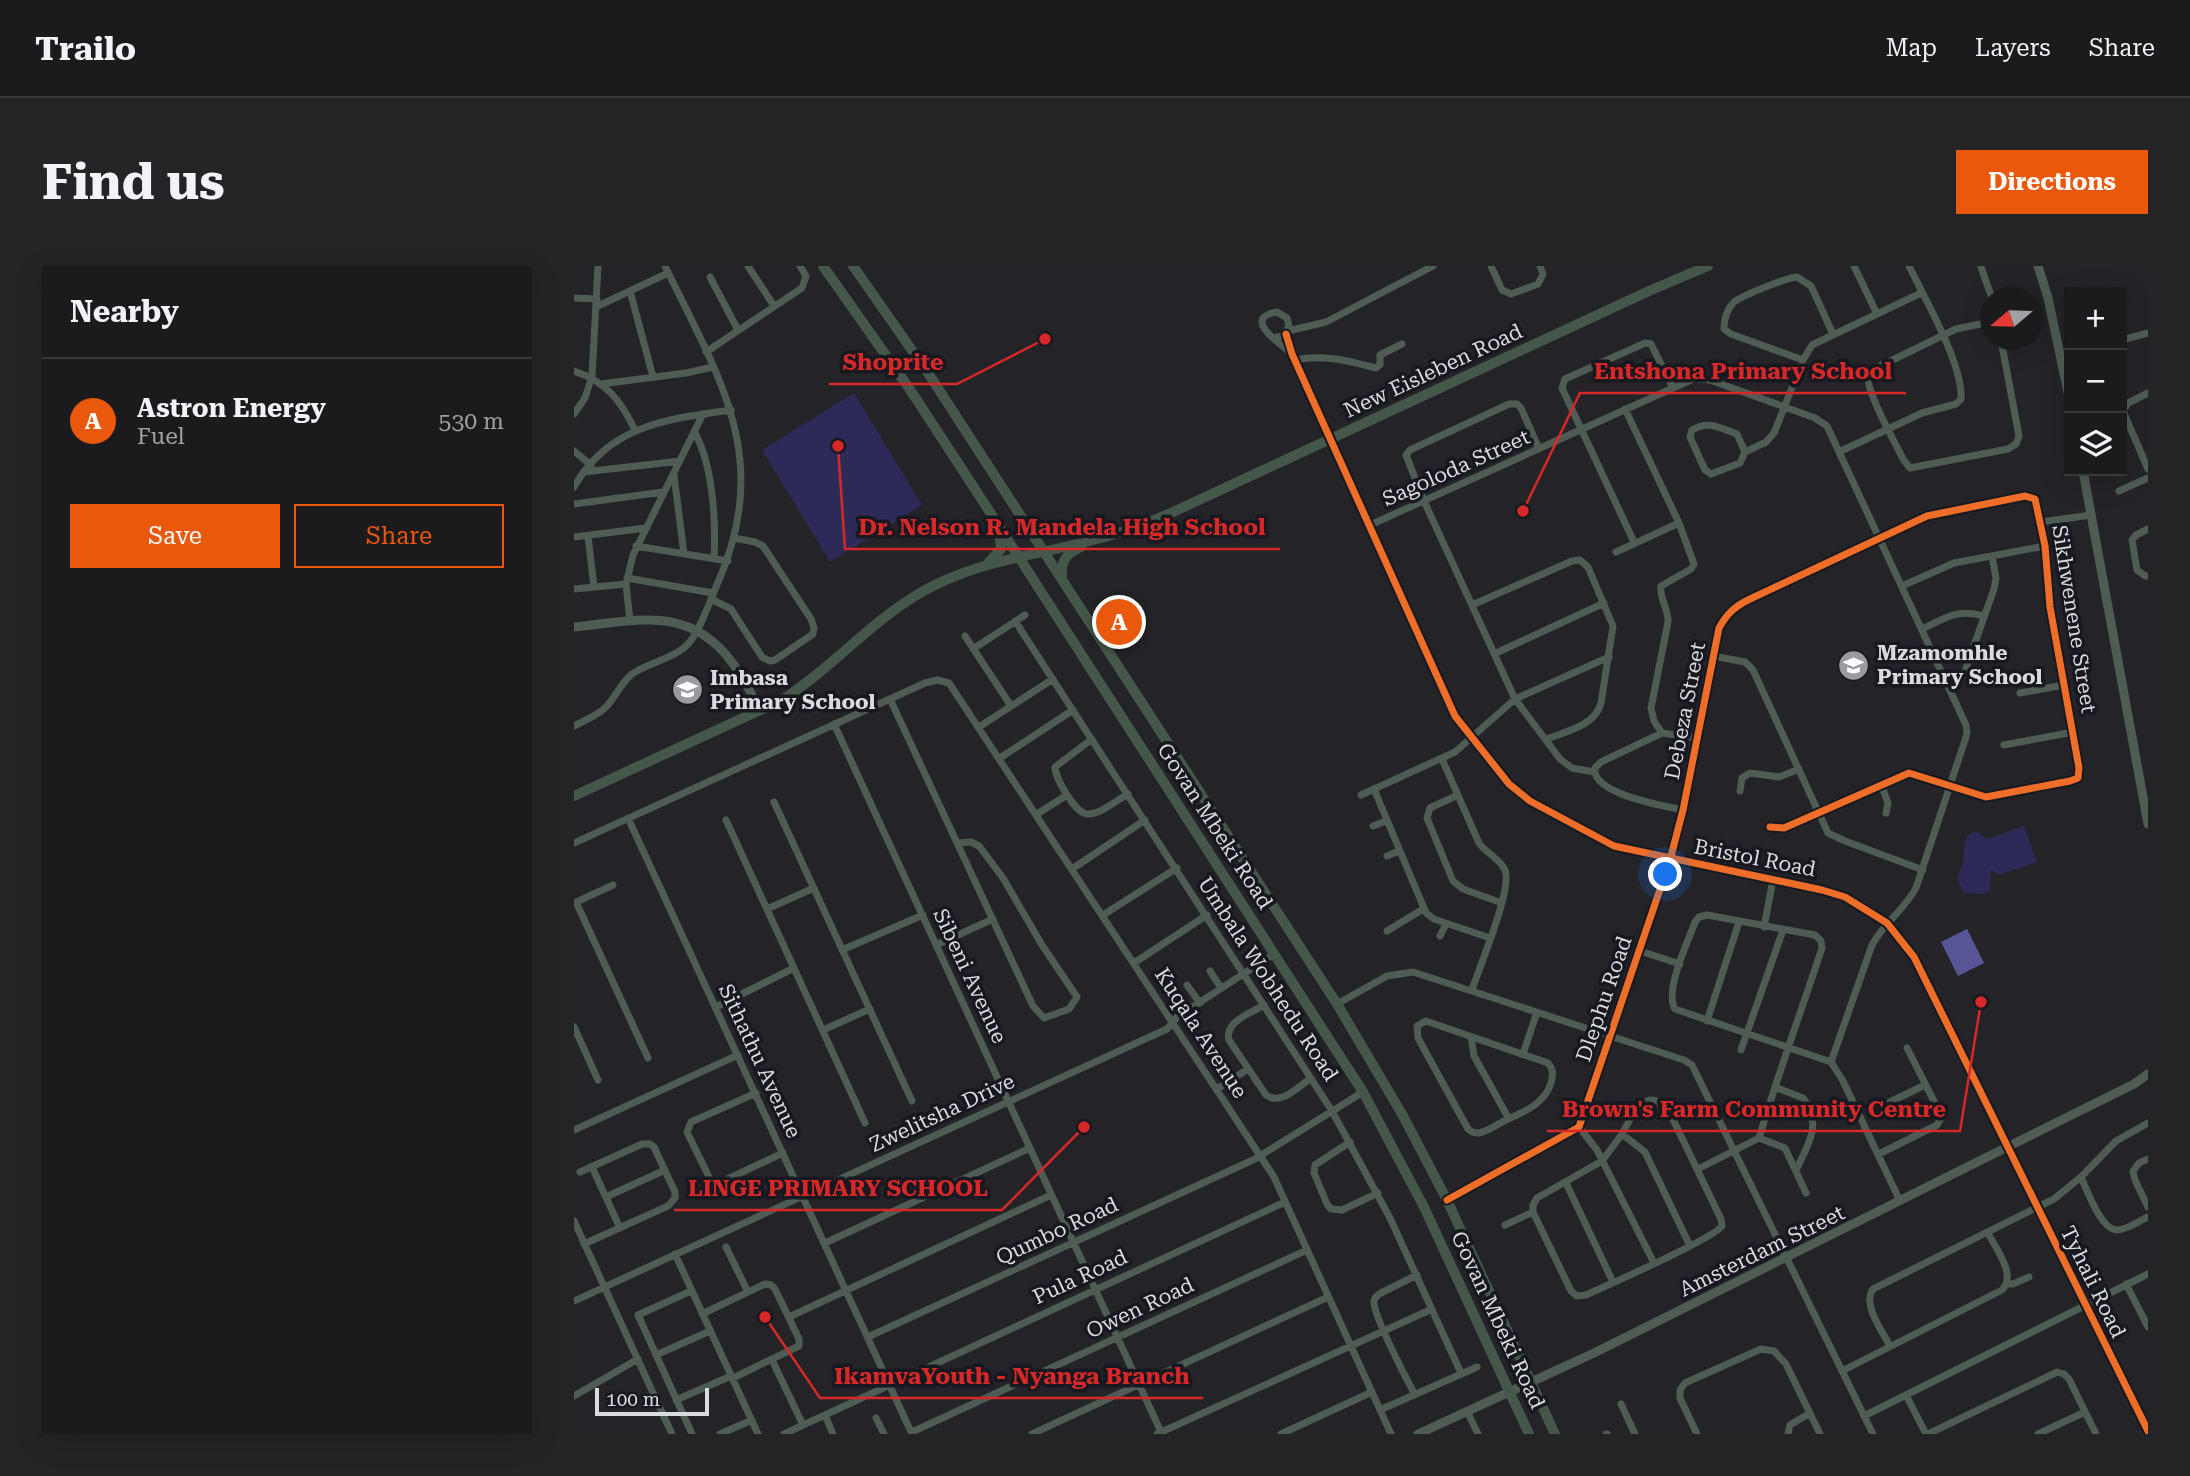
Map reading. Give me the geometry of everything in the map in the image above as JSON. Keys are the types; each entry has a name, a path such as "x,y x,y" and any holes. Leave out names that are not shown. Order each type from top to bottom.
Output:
{"main road":[{"name":"Govan Mbeki Road","path":"822,266 909,388 996,520 1363,1092 1424,1207 1530,1434"},
{"name":"Govan Mbeki Road","path":"853,266 930,376 1337,1004 1402,1114 1447,1200 1555,1434"},
{"name":"New Eisleben Road","path":"574,796 760,711 794,692 901,604 936,584 982,566 1097,539 1173,512 1708,266"},
{"path":"982,566 1001,549 996,520"},
{"path":"1062,580 1066,555 1097,539"}],"street":[{"path":"574,414 585,398 592,376 598,266"},
{"path":"748,266 774,306"},
{"path":"706,352 804,285 806,276 800,266"},
{"path":"1273,338 1326,322 1433,266"},
{"path":"1491,266 1500,287 1511,294 1538,284 1543,274 1540,266"},
{"path":"1854,266 1877,313"},
{"path":"1841,451 1928,410 1956,404 1961,399 1956,367 1909,266"},
{"path":"2038,266 2064,350"},
{"path":"1981,267 1988,287"},
{"path":"574,298 596,303 629,291 666,269 731,410 738,440 742,479 728,561 696,631 684,648 629,676 599,713 574,726"},
{"path":"710,277 738,330"},
{"path":"1803,360 1724,329 1724,318 1733,303 1787,278 1797,277 1811,286 1833,334"},
{"path":"629,291 653,377"},
{"path":"1745,452 1737,434 1710,424 1692,430 1690,437 1705,470 1711,474 1740,463 1745,452 1766,442 1774,433 1811,345 1921,293"},
{"path":"1287,332 1289,322 1284,314 1270,313 1265,318 1263,328 1267,334 1293,357 1331,357 1377,368 1380,365 1380,355 1402,344"},
{"path":"1980,324 1942,336 1868,372 1868,383 1910,468 2016,444 2019,436 2003,350"},
{"name":"Bristol Road","path":"1287,332 1293,357 1455,716 1508,785 1530,801 1600,841 1670,860 1822,890 1844,897 1887,923 1914,957 2007,1147"},
{"path":"2127,339 2148,333"},
{"path":"1634,542 1562,388 1563,383 1566,379 1645,343 1651,344 1672,388"},
{"path":"601,384 713,367"},
{"path":"574,371 592,376 601,384 622,405 635,430"},
{"name":"Sagoloda Street","path":"1368,526 1687,381 1701,378 1785,407 1824,423 1830,429 1949,687 1966,725 1967,734 1923,870 1912,896 1878,934 1868,953 1831,1062"},
{"path":"2148,393 2128,403 2123,411 2148,468"},
{"path":"1539,449 1521,408 1517,404 1509,404 1410,450 1406,455 1423,501 1515,699 1567,765 1577,770 1594,772"},
{"path":"1626,409 1679,523 1694,564 1691,569 1661,586 1660,593 1669,612 1651,708 1654,721 1662,733"},
{"path":"574,487 584,472 612,444 635,430 668,419 731,410"},
{"path":"630,621 626,581 636,546 703,414"},
{"path":"695,433 706,465 714,527 714,559"},
{"path":"574,452 591,465"},
{"path":"584,472 680,461"},
{"path":"674,472 684,554"},
{"path":"2084,476 2148,824"},
{"path":"2119,491 2148,478"},
{"path":"574,504 663,492"},
{"name":"Sikhwenene Street","path":"1880,538 1935,514 2025,496 2035,499 2045,546 2049,607 2080,768 2078,778 1986,797 1951,787"},
{"path":"2041,522 2091,515"},
{"path":"1616,552 1679,523"},
{"path":"574,537 646,528"},
{"path":"2148,529 2132,540 2137,570 2148,576"},
{"path":"588,536 594,587"},
{"path":"574,589 626,581 712,596 731,610 762,657 775,660 813,634 811,619 763,546 755,541 734,538"},
{"name":"Debeza Street","path":"1670,860 1683,810 1719,628 1724,618 1736,606 1880,538"},
{"path":"636,546 728,561"},
{"path":"1902,586 1954,563 2045,546"},
{"path":"1949,687 1963,676 1995,583 1992,555"},
{"path":"1472,606 1576,560 1584,562 1588,567 1613,626 1601,703 1594,718 1547,739"},
{"path":"1494,654 1604,603"},
{"path":"1922,629 1962,612 1984,616"},
{"path":"973,649 1025,615"},
{"path":"574,627 660,620 696,631 720,647 734,663 760,711"},
{"name":"Umbala Wobhedu Road","path":"1015,621 1332,1111 1378,1193 1461,1373"},
{"path":"964,635 1011,706"},
{"path":"1713,656 1745,662 1751,667 1825,828 1832,836 1923,870"},
{"path":"1361,795 1442,759 1471,740 1515,699 1609,657"},
{"path":"979,727 1053,679"},
{"name":"Kuqala Avenue","path":"890,699 938,680 949,683 956,690 1260,1155 1285,1202 1391,1434"},
{"name":"Sikhwenene Street","path":"2020,693 2064,685"},
{"path":"574,843 890,699 1036,1010 1044,1018 1060,1014 1073,1006 1077,997 1042,946 1003,878 979,846 971,842 958,843"},
{"path":"1000,758 1073,710"},
{"name":"Sibeni Avenue","path":"834,724 1160,1433"},
{"path":"2004,745 2073,732"},
{"path":"1594,772 1601,762 1662,733 1697,738"},
{"path":"1092,739 1055,766 1057,778 1068,795 1081,812 1086,814 1095,813 1128,794"},
{"path":"1442,759 1479,843 1483,850 1502,864 1506,872 1507,885 1502,903 1472,990"},
{"path":"1740,791 1742,778 1749,773 1779,777 1799,769"},
{"path":"1594,772 1598,780 1633,799 1683,810"},
{"path":"1770,827 1784,828 1909,774 1951,787"},
{"path":"1881,784 1888,803 1886,813"},
{"path":"1374,789 1423,909 1430,917 1446,924 1490,938"},
{"path":"1037,814 1068,795"},
{"path":"1458,795 1430,808 1427,818 1431,830 1457,886 1502,903"},
{"path":"774,802 912,1101"},
{"name":"Sithathu Avenue","path":"628,818 912,1433"},
{"path":"726,820 865,1123"},
{"path":"1072,869 1145,820"},
{"path":"1373,826 1386,821"},
{"path":"1387,856 1399,851"},
{"name":"Dlephu Road","path":"1579,1127 1670,860"},
{"path":"1103,915 1177,868"},
{"path":"1764,927 1773,880"},
{"path":"613,885 575,902 648,1058"},
{"path":"767,909 814,888"},
{"path":"1387,931 1423,909"},
{"path":"842,950 923,915"},
{"path":"1134,962 1207,915"},
{"path":"1759,1139 1775,1087 1788,1049 1822,948 1821,941 1815,936 1707,915 1699,917 1680,964 1671,1004 1675,1009 1707,1021 1788,1049 1831,1062 1843,1081 1900,1201"},
{"path":"936,945 993,919"},
{"path":"1707,1021 1739,922"},
{"path":"1440,936 1446,924"},
{"path":"1741,1050 1783,930"},
{"path":"1640,951 1680,964"},
{"name":"Zwelitsha Drive","path":"574,1301 1167,1029 1221,988 1274,954"},
{"path":"716,1007 794,968"},
{"path":"1210,971 1221,988"},
{"path":"1337,1004 1387,976 1403,972 1433,977 1684,1060 1692,1065 1873,1434"},
{"path":"1187,985 1200,1003"},
{"path":"1264,1005 1229,1029 1229,1040 1266,1095 1272,1099 1280,1099 1311,1078"},
{"path":"823,1030 870,1009"},
{"path":"1522,1054 1537,1012"},
{"path":"1426,1021 1471,1037 1548,1063 1553,1068 1547,1095 1535,1105 1481,1133 1468,1129 1416,1032 1419,1024 1426,1021"},
{"path":"574,1027 598,1080"},
{"path":"1471,1037 1474,1056 1508,1119"},
{"path":"1879,1154 1937,1125 1940,1120 1940,1113 1908,1048"},
{"path":"574,1130 738,1055"},
{"path":"1217,1089 1248,1069"},
{"path":"2134,1084 2148,1073"},
{"path":"2134,1084 2148,1080"},
{"path":"1890,1102 1925,1084"},
{"name":"Amsterdam Street","path":"1418,1434 1787,1258 2134,1084"},
{"path":"1775,1087 1803,1098 1814,1120 1812,1132 1796,1170"},
{"name":"Qumbo Road","path":"868,1338 1260,1155 1363,1092"},
{"path":"756,1093 691,1122 687,1132 712,1183 719,1183 783,1153"},
{"path":"1642,1101 1657,1101 1668,1109 1722,1223 1716,1232 1581,1297 1573,1294 1533,1212 1533,1205 1537,1198 1602,1161 1622,1134 1642,1101"},
{"path":"1890,1346 1869,1303 1869,1295 1873,1289 2060,1195 2116,1141 2148,1123"},
{"path":"1447,1200 1579,1127 1602,1161 1654,1263"},
{"path":"1622,1134 1645,1152 1690,1245"},
{"path":"1698,1169 1759,1139 1785,1148 1806,1193"},
{"path":"1350,1142 1315,1165 1314,1173 1327,1204 1331,1209 1339,1211 1378,1193"},
{"path":"580,1172 647,1143 654,1147 675,1192 673,1203 584,1244"},
{"name":"Tyhali Road","path":"2007,1147 2148,1431"},
{"path":"825,1243 1030,1148"},
{"path":"2148,1159 2139,1163 2133,1171 2148,1207"},
{"path":"592,1167 620,1227"},
{"path":"606,1197 665,1170"},
{"path":"2081,1177 2101,1219 2109,1228 2120,1230 2148,1217"},
{"path":"1566,1183 1613,1282"},
{"path":"789,1317 1051,1195"},
{"name":"Pula Road","path":"784,1434 1285,1202"},
{"path":"1505,1225 1533,1212"},
{"path":"574,1221 672,1434"},
{"path":"1842,1371 2002,1290 2008,1284 2009,1276 1988,1233"},
{"path":"726,1247 748,1293"},
{"name":"Owen Road","path":"912,1433 1307,1250"},
{"path":"675,1254 758,1434"},
{"path":"1864,1416 2148,1274"},
{"path":"1415,1395 1374,1306 1376,1296 1417,1275"},
{"path":"2008,1284 2029,1277"},
{"path":"676,1400 799,1346 799,1339 771,1284 763,1285 702,1314"},
{"path":"2126,1284 2147,1324"},
{"path":"691,1291 638,1315 692,1434"},
{"path":"1032,1434 1328,1297"},
{"path":"1160,1433 1432,1309"},
{"path":"656,1355 710,1331"},
{"path":"1697,1434 1680,1398 1680,1390 1685,1383 1760,1349 1774,1351 1786,1364 1820,1434"},
{"path":"575,1395 638,1359"},
{"path":"772,1360 803,1425"},
{"path":"1380,1410 1477,1367"},
{"path":"1906,1395 1927,1434 2057,1372 2069,1379 2096,1434"},
{"path":"1281,1434 1372,1392"},
{"path":"1621,1404 1635,1434"},
{"path":"1467,1410 1478,1434"},
{"path":"2038,1434 2085,1412"},
{"path":"1787,1434 1790,1426 1810,1413"},
{"path":"825,1415 833,1434"},
{"path":"876,1418 883,1434"},
{"path":"720,1434 752,1420"}],"shaded area":[{"path":"854,393 922,505 830,562 762,450"},
{"path":"2024,826 2037,862 1999,875 1991,870 1990,891 1983,894 1964,893 1958,876 1965,843 1970,833 1978,832 1987,839"},
{"path":"1967,929 1984,963 1958,976 1941,942"}],"cycle path":[{"path":"1286,334 1292,354 1455,716 1509,784 1530,801 1614,846 1845,897 1887,923 1914,957 2148,1431"},
{"path":"1447,1200 1579,1127 1670,860 1683,810 1719,628 1728,615 1748,600 1927,516 2025,496 2035,499 2045,546 2050,607 2079,768 2078,778 1986,797 1909,773 1784,828 1770,827"}],"place":[{"name":"Shoprite","path":"1045,339"},
{"name":"Dr. Nelson R. Mandela High School","path":"838,446"},
{"name":"Entshona Primary School","path":"1523,511"},
{"name":"Astron Energy","path":"1119,622"},
{"name":"Mzamomhle Primary School","path":"1854,665"},
{"name":"Imbasa Primary School","path":"687,690"},
{"name":"Brown's Farm Community Centre","path":"1981,1002"},
{"name":"LINGE PRIMARY SCHOOL","path":"1084,1127"},
{"name":"IkamvaYouth - Nyanga Branch","path":"765,1317"}]}
